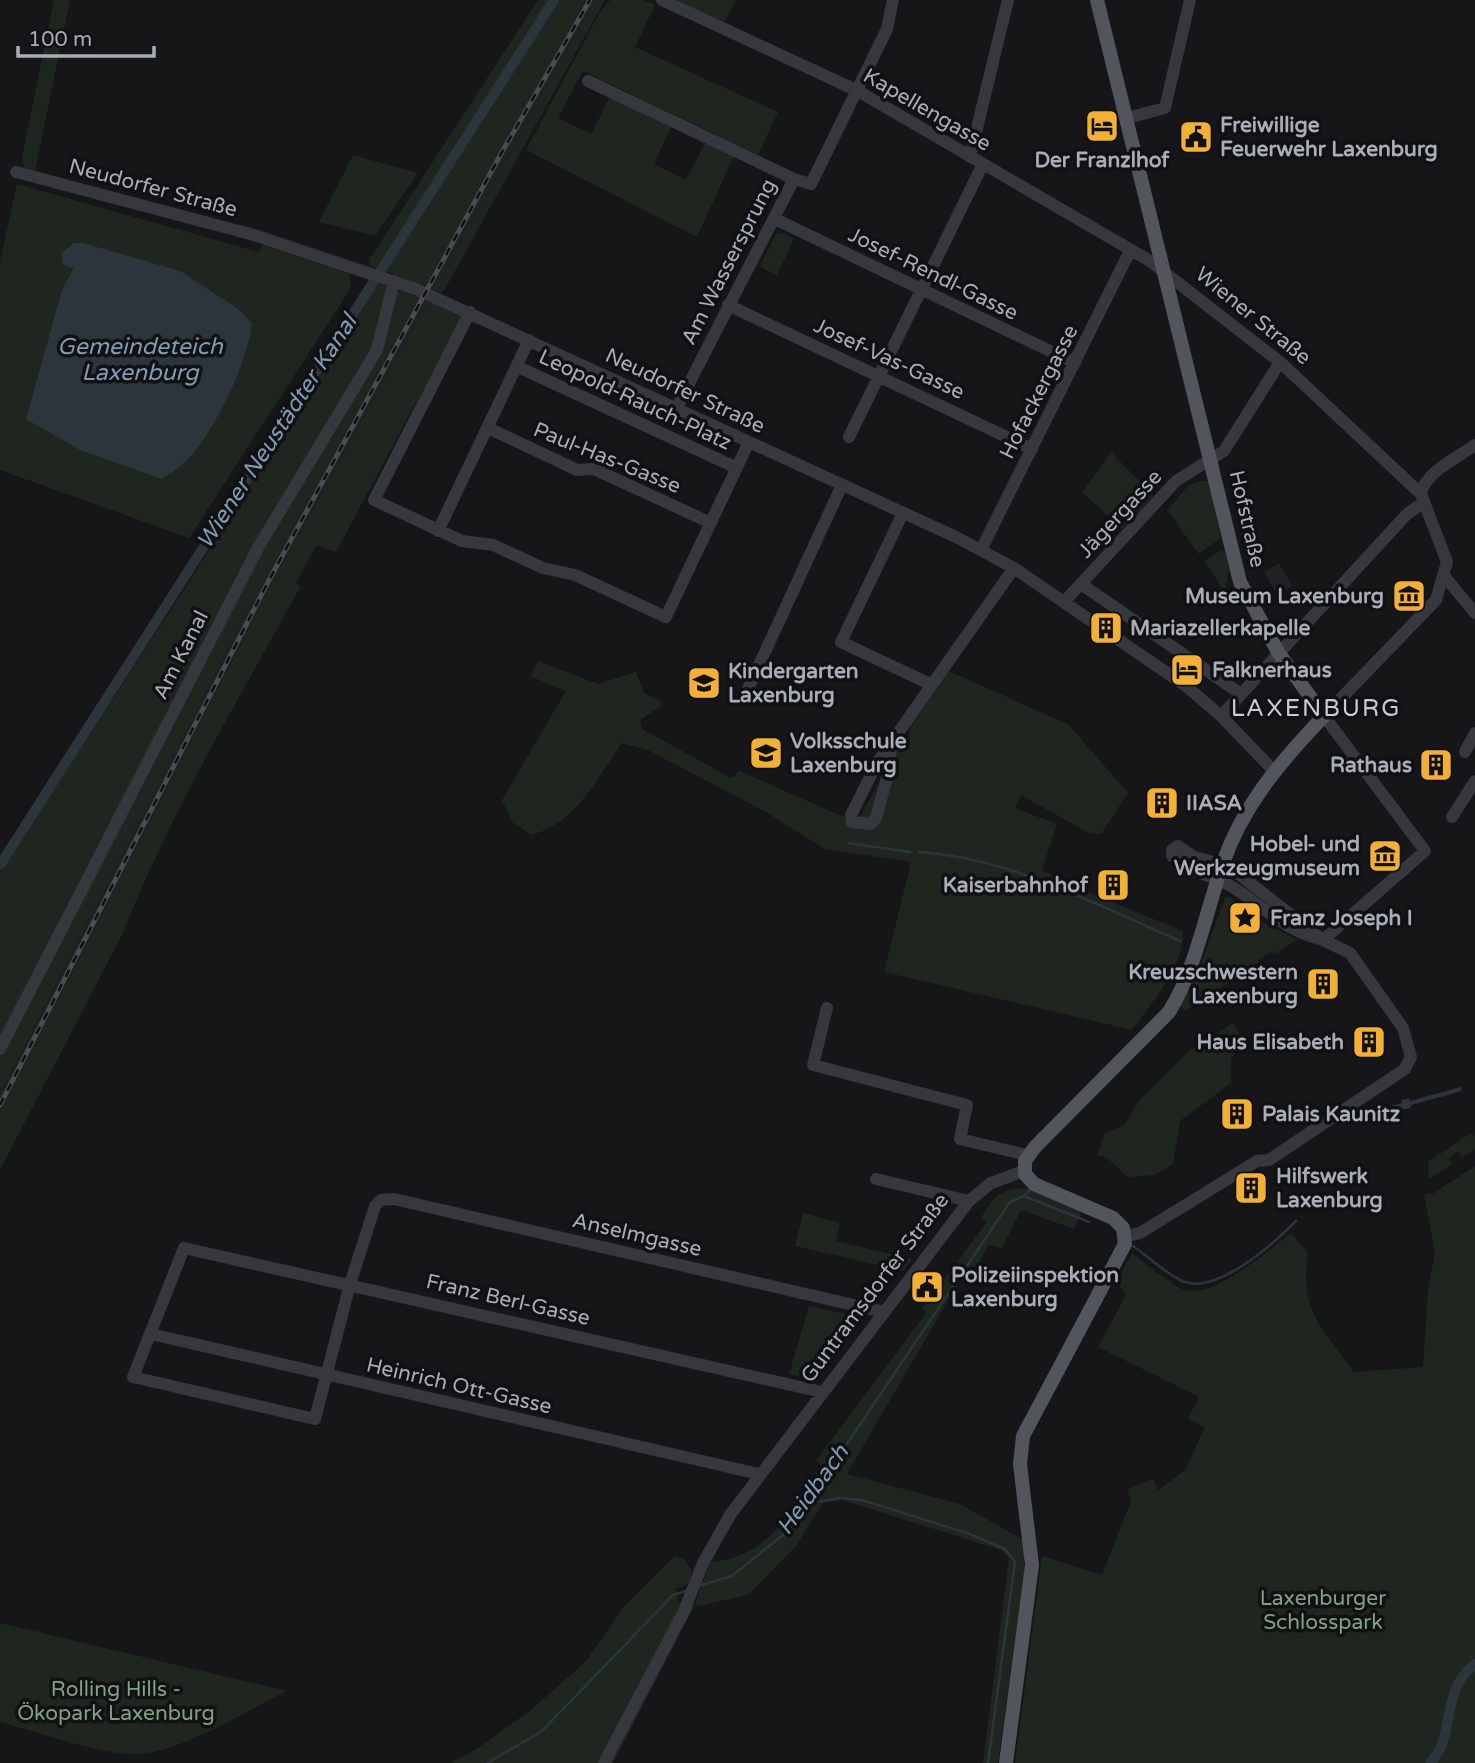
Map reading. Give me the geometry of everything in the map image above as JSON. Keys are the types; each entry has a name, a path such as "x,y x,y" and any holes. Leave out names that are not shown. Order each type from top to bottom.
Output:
{"main road":[{"name":"Wiener Straße","path":"1097,0 1163,271"},
{"name":"Hofstraße","path":"1163,271 1240,582 1278,652 1324,716"},
{"path":"1006,1763 1032,1565 1020,1464 1023,1436 1122,1255 1125,1236 1123,1228 1113,1218 1034,1184 1024,1171 1027,1155 1169,1012 1182,990 1222,864 1257,793 1273,770 1324,716"}],"street":[{"name":"Kapellengasse","path":"662,0 858,91 1163,271"},
{"path":"970,157 1008,0"},
{"path":"1127,118 1165,108 1190,0"},
{"name":"Am Wassersprung","path":"676,408 794,179 811,184 887,29 890,1"},
{"path":"588,80 794,179"},
{"path":"849,437 983,164"},
{"name":"Neudorfer Straße","path":"16,172 254,235 388,279 470,312 981,550 1014,568 1102,631 1130,646 1221,716 1273,770"},
{"name":"Josef-Rendl-Gasse","path":"775,219 1075,363"},
{"name":"Hofackergasse","path":"981,550 1130,251"},
{"name":"Wiener Straße","path":"1163,271 1280,362 1422,499 1445,554 1445,577"},
{"name":"Am Kanal","path":"0,1048 259,546 377,350 388,279"},
{"name":"Josef-Vas-Gasse","path":"728,305 1032,449"},
{"path":"470,312 374,500 438,531 462,541 494,545 542,568 575,575 666,617 749,442"},
{"path":"438,531 529,340"},
{"name":"Jägergasse","path":"1064,603 1175,481 1224,452 1280,362"},
{"name":"Leopold-Rauch-Platz","path":"518,367 737,468"},
{"name":"Paul-Has-Gasse","path":"488,428 577,470 594,470 711,523"},
{"path":"1221,716 1422,499 1423,485 1430,477 1475,445"},
{"path":"747,691 842,485"},
{"path":"903,513 841,642 932,685"},
{"path":"891,745 890,770 876,818 870,824 852,822 851,815 877,763 1014,568"},
{"path":"1324,716 1436,600 1445,577 1475,613"},
{"path":"1081,584 1241,694"},
{"name":"Hofstraße","path":"1323,940 1425,851 1324,716"},
{"path":"1465,752 1475,733"},
{"path":"1451,817 1475,780"},
{"path":"1125,1236 1140,1233 1257,1161 1269,1160 1405,1069 1411,1057 1403,1028 1350,954 1323,940 1222,864 1194,857 1178,846 1172,850 1170,853 1184,867 1232,886 1282,925 1298,934 1323,940"},
{"path":"827,1007 813,1065 967,1105 960,1139 1027,1155"},
{"name":"Guntramsdorfer Straße","path":"604,1763 691,1597 703,1563 730,1515 759,1474 969,1201 991,1183 1024,1171"},
{"path":"876,1179 969,1201"},
{"name":"Anselmgasse","path":"350,1284 375,1206 381,1200 394,1199 884,1312"},
{"name":"Franz Berl-Gasse","path":"151,1334 184,1248 822,1392"},
{"path":"151,1334 133,1377 315,1419 350,1284"},
{"name":"Heinrich Ott-Gasse","path":"151,1334 759,1474"}],"shaded area":[{"path":"586,0 595,0 434,290 426,286"},
{"path":"420,297 428,301 276,576 0,1112 0,1095 236,633"},
{"path":"1279,563 1292,586 1277,594 1264,572"}],"green space":[{"path":"54,0 70,0 35,171 24,167 22,157"},
{"path":"538,0 586,0 426,286 371,266 369,260"},
{"path":"595,0 605,0 445,289 441,293 434,290"},
{"path":"610,0 643,0 655,5 635,47 778,112 758,155 583,71 558,118 591,134 610,97 671,127 654,164 686,180 705,143 734,156 697,237 526,150 600,12"},
{"path":"673,0 736,0 724,23"},
{"path":"353,155 418,173 375,236 319,222"},
{"path":"17,184 259,252 263,243 349,271 351,288 189,538 0,470 0,261"},
{"path":"784,233 794,239 777,275 760,267 776,234"},
{"path":"376,283 387,286 392,298 398,291 408,291 420,297 236,633 0,1094 0,872 185,588"},
{"path":"428,301 462,317 336,552 317,545 296,583 301,586 184,800 123,933 0,1170 0,1112 276,576"},
{"path":"1111,452 1153,495 1122,529 1082,492"},
{"path":"1210,481 1221,538 1199,554 1167,510 1189,485"},
{"path":"1220,551 1225,552 1229,570 1226,585 1231,601 1204,561"},
{"path":"539,661 598,684 636,672 644,693 661,702 660,707 640,720 642,729 731,778 740,771 857,823 903,738 910,735 909,729 949,671 1069,725 1128,793 1101,834 1087,832 1021,795 1015,808 1057,824 1042,870 1065,883 1183,931 1182,944 1173,971 1132,1030 884,972 911,862 825,849 764,811 648,750 622,743 594,785 573,810 561,821 531,835 512,822 502,800 566,691 530,676"},
{"path":"1230,897 1259,920 1297,940 1274,954 1272,951 1258,960 1259,963 1185,1011 1180,1005 1196,977 1225,898"},
{"path":"1233,1023 1244,1041 1231,1058 1231,1083 1180,1121 1173,1164 1155,1175 1127,1177 1106,1157 1097,1155 1105,1133 1124,1125 1140,1100 1188,1052"},
{"path":"1471,1133 1475,1138 1475,1149 1463,1157 1458,1151 1449,1158 1453,1164 1429,1179 1428,1162"},
{"name":"Laxenburger Schlosspark","path":"1475,1166 1475,1763 1015,1763 1042,1556 1102,1575 1131,1501 1127,1489 1153,1478 1158,1490 1185,1470 1205,1427 1188,1419 1199,1397 1098,1347 1126,1295 1116,1280 1132,1253 1182,1289 1194,1291 1223,1282 1291,1233 1308,1253 1306,1273 1310,1305 1323,1330 1354,1372 1423,1367 1428,1288 1435,1254 1424,1194 1432,1194"},
{"path":"1026,1188 1082,1210 1074,1229 1021,1210 1002,1248 988,1245 970,1281 960,1280 847,1474 960,1504 1024,1540 1024,1573 998,1763 983,1763 1009,1558 1001,1550 842,1500 823,1503 796,1546 748,1595 694,1607 710,1562 749,1551 764,1541 788,1515 822,1466 816,1461 926,1313 922,1309 987,1222 981,1218 994,1199 1009,1190"},
{"path":"803,1213 840,1223 836,1241 912,1259 903,1271 795,1246"},
{"path":"809,1306 850,1315 850,1321 858,1327 816,1380 789,1374"},
{"path":"675,1556 685,1560 692,1571 689,1584 676,1589 678,1602 694,1607 613,1763 450,1763 475,1750 531,1710 586,1661 623,1608"},
{"name":"Rolling Hills - Ökopark Laxenburg","path":"0,1623 287,1691 176,1746 140,1754 89,1747 0,1722"}],"water":[{"name":"Gemeindeteich Laxenburg","path":"74,243 83,243 180,271 237,308 252,323 238,374 211,427 189,459 162,479 80,450 26,419 62,290 74,268 63,265 61,254"},
{"path":"1461,1087 1462,1091 1411,1105 1411,1108 1386,1112 1385,1108 1402,1103 1401,1100 1409,1098 1410,1101"}],"waterway":[{"name":"Wiener Neustädter Kanal","path":"0,865 554,0"},
{"path":"848,843 910,852"},
{"path":"919,852 987,863 1020,873 1180,941"},
{"name":"Heidbach","path":"1024,1196 1029,1191"},
{"name":"Heidbach","path":"698,1586 732,1576 789,1530 1010,1202 1024,1196 1089,1222"},
{"name":"Heidbach","path":"1133,1246 1176,1278 1196,1284 1227,1275 1243,1265 1296,1221"},
{"path":"809,1503 842,1498 862,1500 967,1533 1005,1549 1015,1562 988,1763"},
{"name":"Heidbach","path":"487,1763 541,1732 673,1595 689,1590"},
{"path":"1430,1763 1443,1740 1457,1687 1475,1664"}],"railway":[{"path":"0,1105 268,582 502,152 590,0"}],"place":[{"name":"Der Franzlhof","path":"1102,126"},
{"name":"Freiwillige Feuerwehr Laxenburg","path":"1196,137"},
{"name":"Museum Laxenburg","path":"1409,596"},
{"name":"Mariazellerkapelle","path":"1106,628"},
{"name":"Falknerhaus","path":"1187,670"},
{"name":"Kindergarten Laxenburg","path":"704,683"},
{"name":"Volksschule Laxenburg","path":"766,753"},
{"name":"Rathaus","path":"1436,765"},
{"name":"IIASA","path":"1162,803"},
{"name":"Hobel- und Werkzeugmuseum","path":"1385,856"},
{"name":"Kaiserbahnhof","path":"1113,885"},
{"name":"Franz Joseph I","path":"1245,918"},
{"name":"Kreuzschwestern Laxenburg","path":"1323,984"},
{"name":"Haus Elisabeth","path":"1369,1042"},
{"name":"Palais Kaunitz","path":"1237,1114"},
{"name":"Hilfswerk Laxenburg","path":"1251,1188"},
{"name":"Polizeiinspektion Laxenburg","path":"927,1287"}],"district":[{"name":"LAXENBURG","path":"1316,708"}]}
